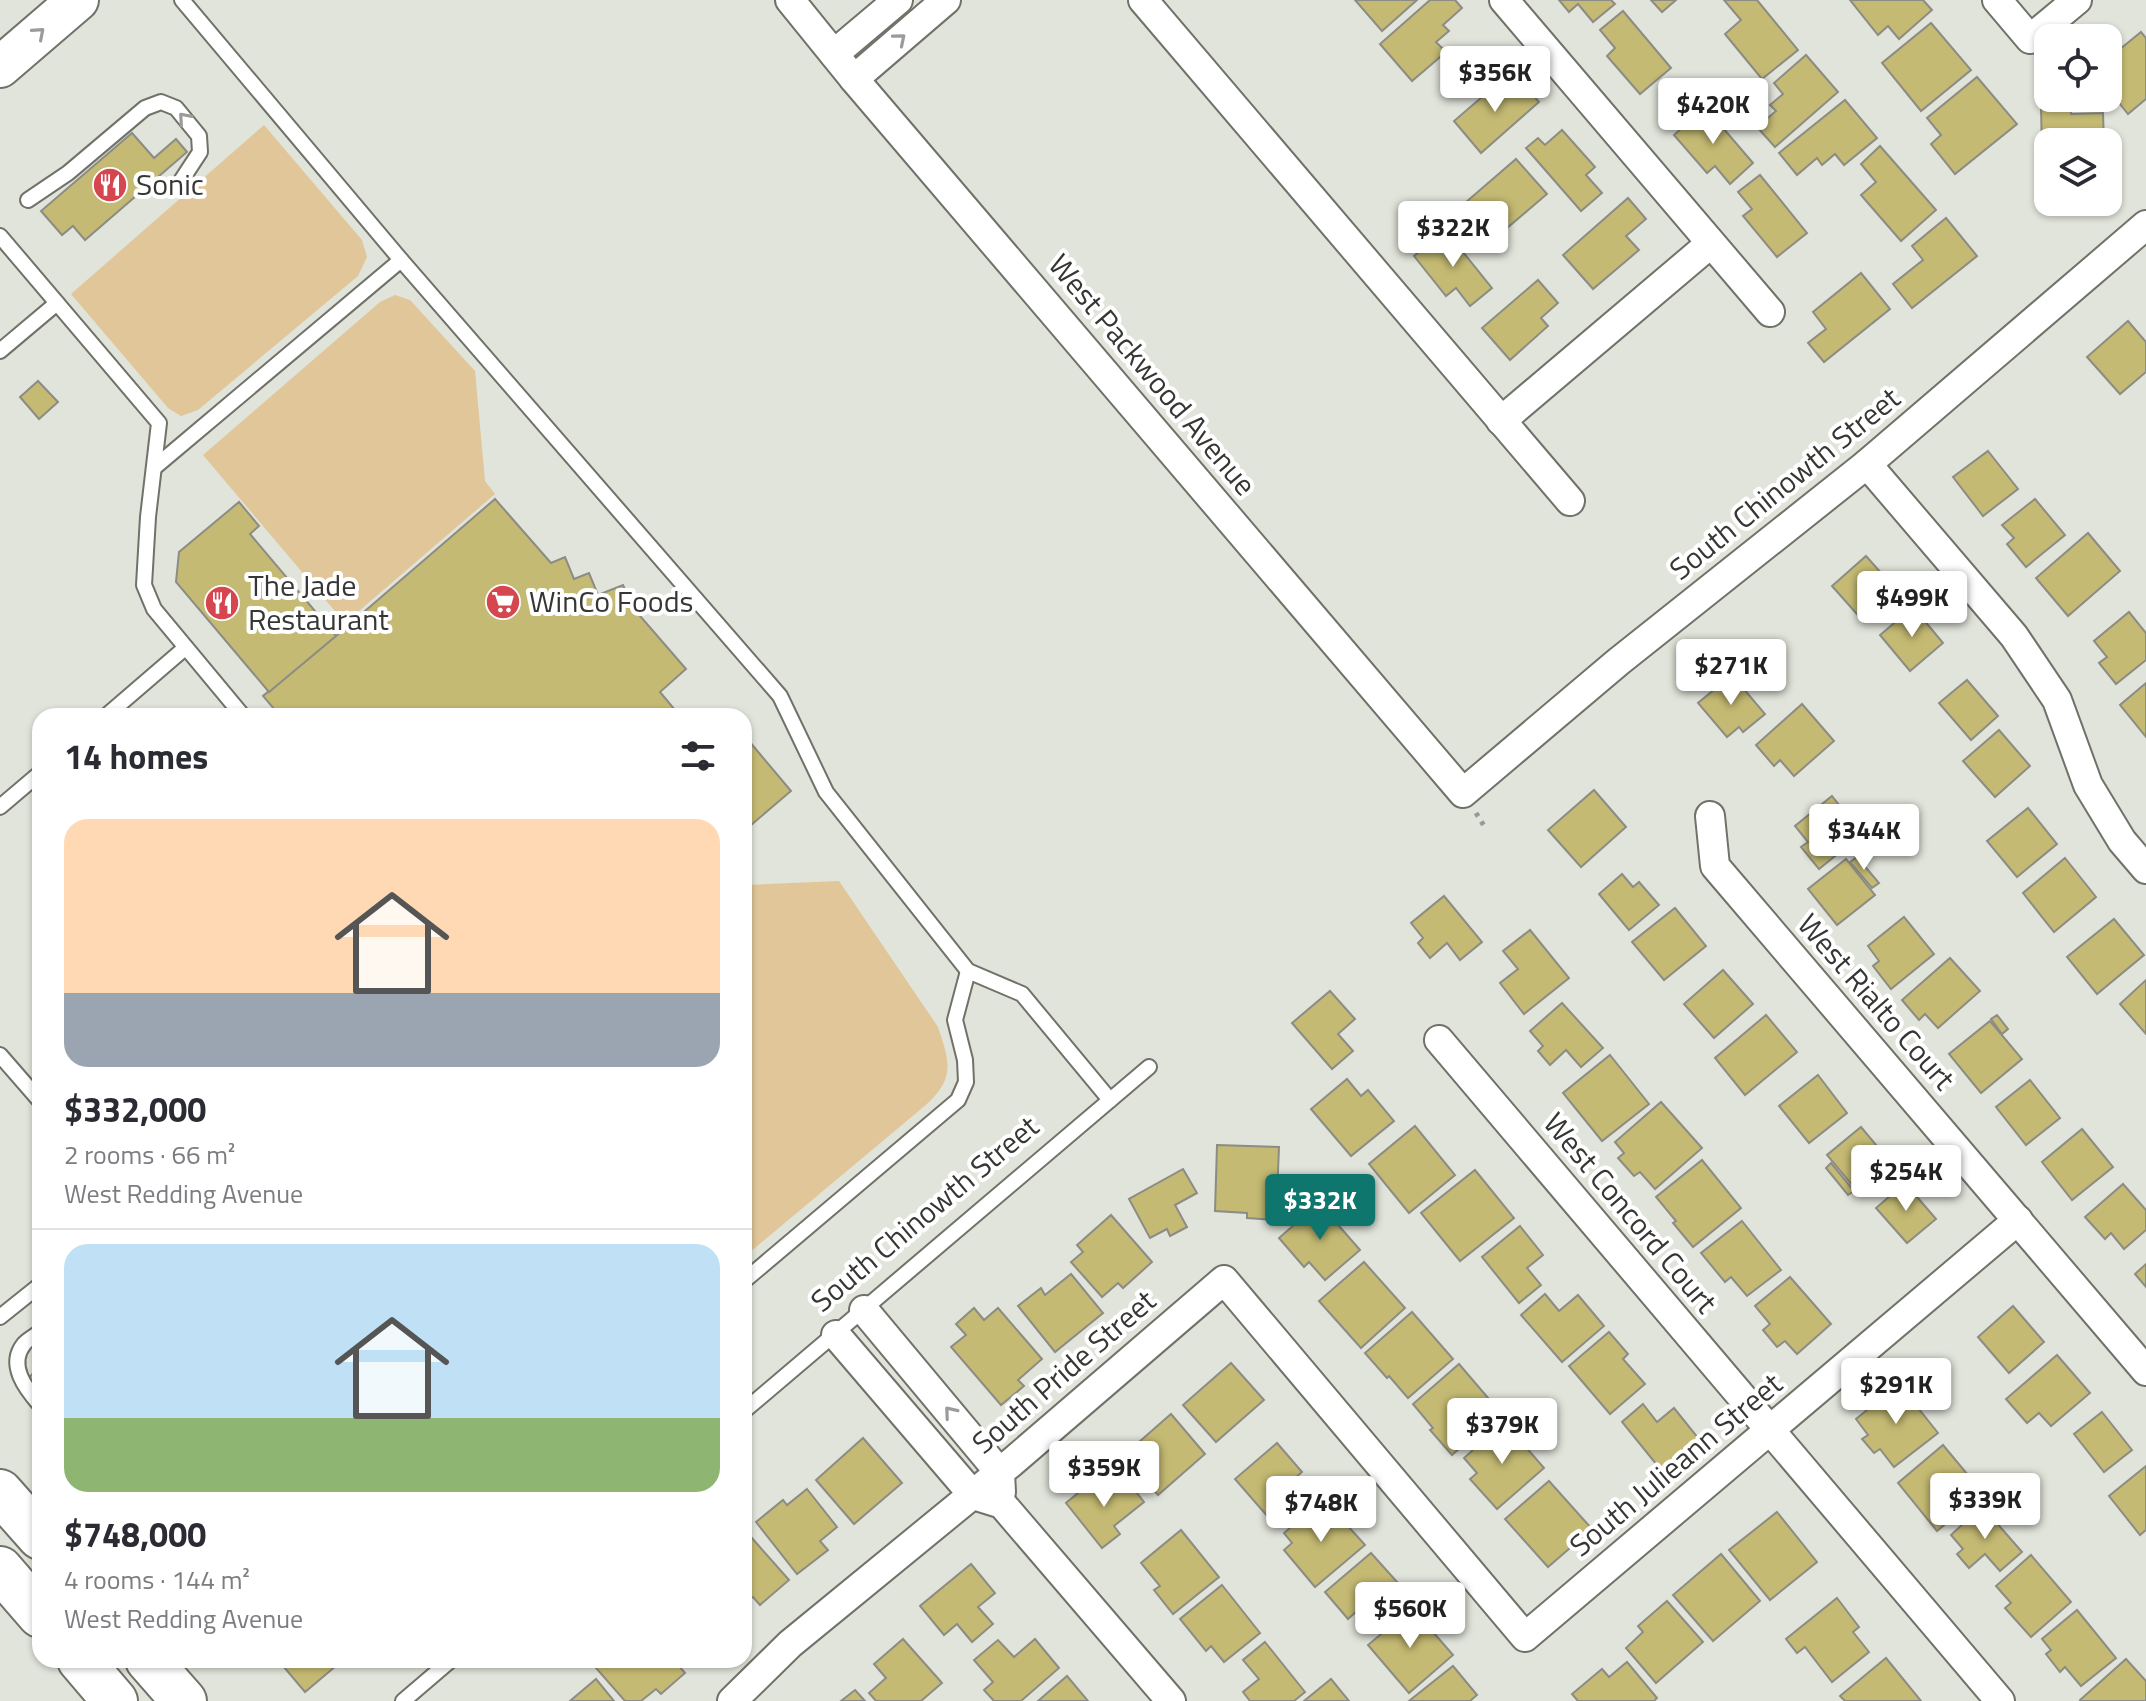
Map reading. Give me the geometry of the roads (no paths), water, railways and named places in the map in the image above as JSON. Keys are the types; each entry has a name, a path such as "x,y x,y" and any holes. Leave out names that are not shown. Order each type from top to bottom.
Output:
{"main road":[{"path":"0,30 36,0"},
{"path":"0,67 78,0"},
{"path":"0,1492 32,1528"},
{"path":"0,1569 32,1606"},
{"path":"87,1668 115,1701"},
{"path":"155,1668 184,1701"}],"street":[{"name":"West Packwood Avenue","path":"790,0 1463,793"},
{"path":"834,54 898,0"},
{"path":"854,79 946,0"},
{"path":"1143,0 1570,501"},
{"path":"1504,0 1770,312"},
{"path":"1997,0 2030,39 2077,0"},
{"name":"South Chinowth Street","path":"1463,793 1618,662 1867,464 2141,239"},
{"path":"1501,421 1710,244"},
{"path":"1867,464 2014,636 2057,700 2088,785 2122,841 2146,869"},
{"name":"West Rialto Court","path":"1710,816 1715,866 2146,1371"},
{"name":"West Concord Court","path":"1439,1040 2000,1701"},
{"name":"South Julieann Street","path":"1525,1637 2018,1220"},
{"name":"South Pride Street","path":"732,1701 790,1644 990,1489 1224,1280 1525,1637"},
{"path":"864,1310 990,1489"},
{"path":"836,1335 990,1489 1171,1701"}],"lane":[{"path":"182,0 401,260 780,696 826,792 968,971 1022,994 1110,1100"},
{"path":"28,200 68,173 145,108 161,102 176,108 199,136 200,152 179,184"},
{"path":"0,236 159,423 144,585 154,609 236,708"},
{"path":"155,467 401,260"},
{"path":"0,351 57,303"},
{"path":"115,708 185,648"},
{"path":"0,807 32,780"},
{"path":"752,1274 958,1100 966,1082 965,1060 955,1020 968,971"},
{"path":"0,1055 32,1092"},
{"name":"South Chinowth Street","path":"752,1404 1149,1067"},
{"path":"0,1317 32,1291"},
{"path":"32,1338 24,1343 18,1356 18,1373 32,1393"},
{"path":"403,1701 442,1668"}],"place":[{"name":"Sonic","path":"110,185"},
{"name":"WinCo Foods","path":"503,602"},
{"name":"The Jade Restaurant","path":"222,603"}]}
